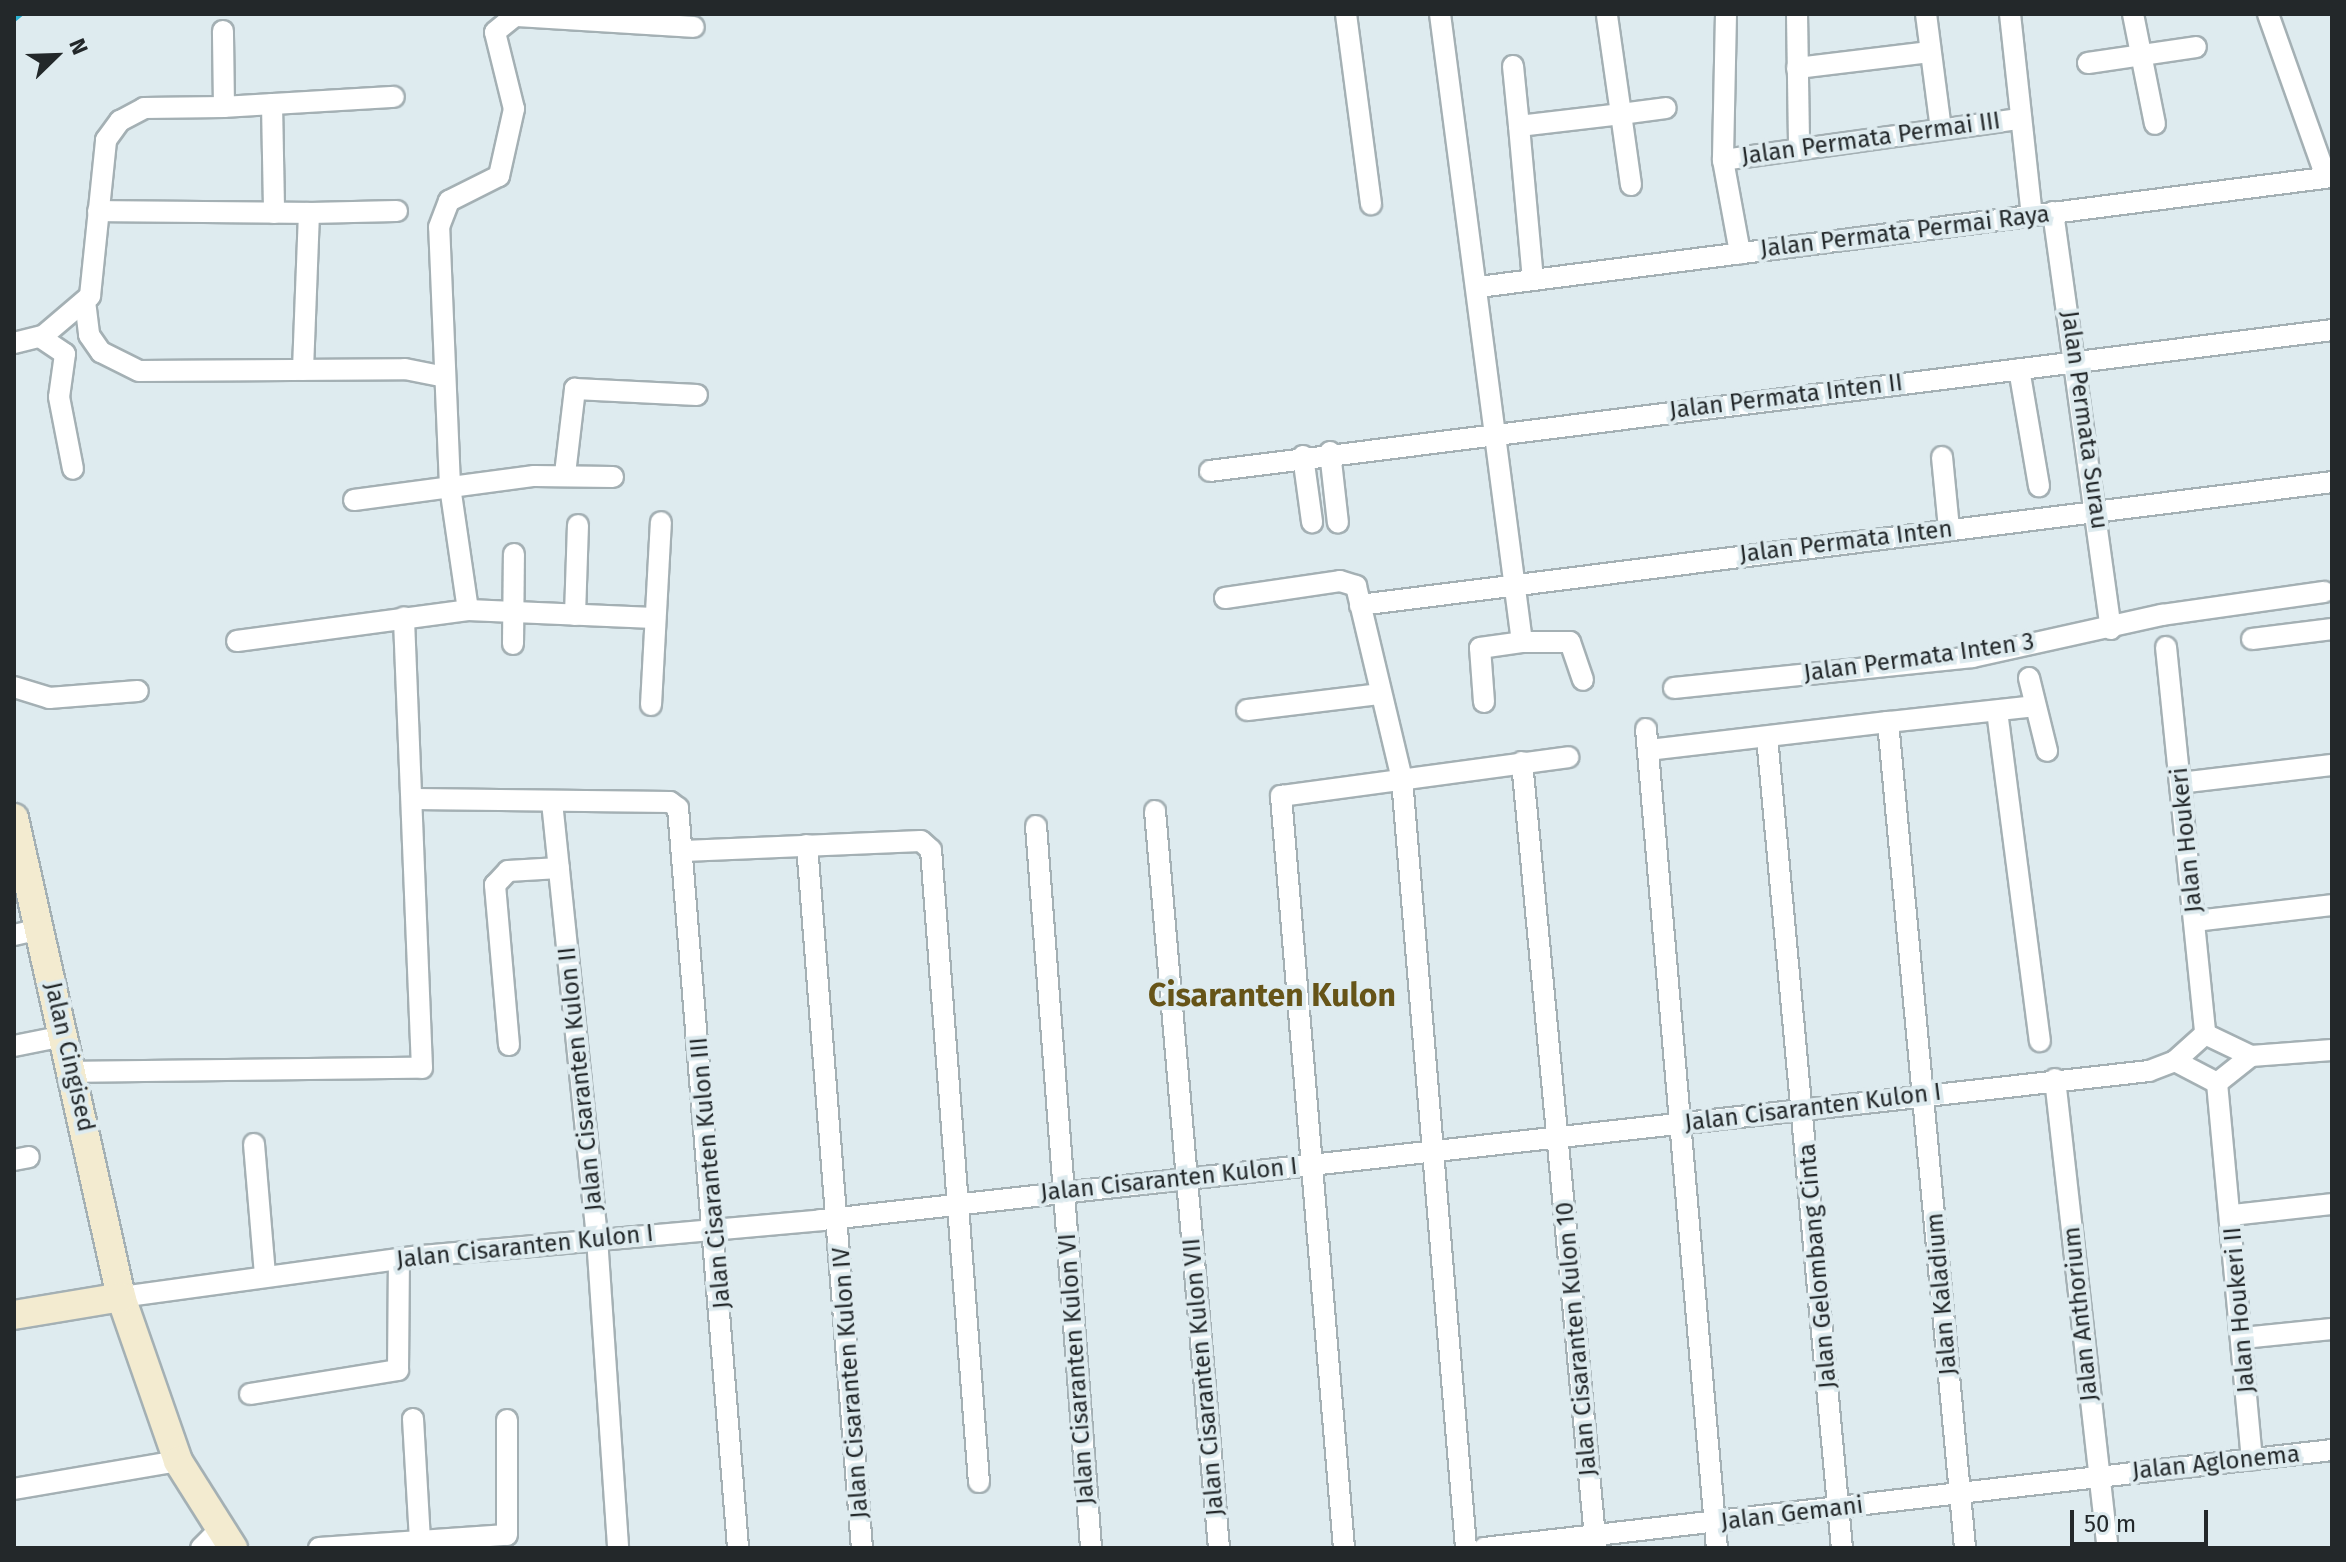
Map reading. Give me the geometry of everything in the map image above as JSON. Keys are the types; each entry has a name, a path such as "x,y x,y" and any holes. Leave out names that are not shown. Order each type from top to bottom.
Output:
{"main road":[{"name":"Jalan Cingised","path":"14,818 27,932 64,1036 121,1297 178,1461 217,1542"},
{"path":"14,1315 121,1297"}],"street":[{"path":"1346,14 1371,204"},
{"path":"1440,14 1479,287 1522,642"},
{"path":"1726,14 1723,160 1740,253"},
{"path":"1797,14 1799,148"},
{"path":"1926,14 1941,129"},
{"name":"Jalan Permata Surau","path":"2010,14 2020,119 2078,362 2111,629"},
{"path":"2133,14 2155,124"},
{"path":"2268,14 2329,177"},
{"path":"1607,16 1631,185"},
{"path":"468,610 450,486 442,210 499,176 514,109 495,44 502,20 694,27"},
{"path":"223,31 224,107"},
{"path":"2088,63 2139,53 2196,47"},
{"path":"1797,68 1930,52"},
{"path":"1513,66 1533,280"},
{"path":"41,337 85,301 93,287 106,140 120,121 144,108 224,107 394,97"},
{"path":"272,104 274,213"},
{"path":"1519,126 1666,108"},
{"name":"Jalan Permata Permai III","path":"1723,160 2020,119"},
{"name":"Jalan Permata Permai Raya","path":"1479,287 2329,177"},
{"path":"98,211 397,211"},
{"path":"303,370 309,213"},
{"path":"85,301 89,335 117,365 139,371 405,369 445,377"},
{"name":"Jalan Permata Inten II","path":"1210,471 1330,452 2332,330"},
{"path":"14,343 41,337 89,335"},
{"path":"41,337 65,354 59,397 73,469"},
{"path":"2019,369 2039,486"},
{"path":"565,474 575,389 697,395"},
{"path":"1330,452 1338,523"},
{"path":"1303,456 1312,522"},
{"path":"1942,457 1949,529"},
{"path":"354,500 565,474 613,477"},
{"name":"Jalan Permata Inten","path":"1360,605 2332,482"},
{"path":"651,705 661,522"},
{"path":"575,615 578,525"},
{"path":"513,644 514,554"},
{"path":"1225,598 1350,580 1360,605 1379,694 1402,779 1466,1548"},
{"name":"Jalan Permata Inten 3","path":"1674,688 1972,657 2111,629 2162,615 2324,592"},
{"path":"237,641 468,610 654,618"},
{"path":"72,1072 422,1068 415,799 404,617"},
{"path":"2252,639 2332,629"},
{"path":"1484,702 1480,648 1522,642 1570,642 1583,680"},
{"name":"Jalan Houkeri","path":"2166,647 2205,1034"},
{"path":"2029,678 2047,751"},
{"path":"14,687 49,698 138,691"},
{"path":"1247,710 1379,694"},
{"path":"1649,750 2035,706"},
{"path":"1997,711 2040,1041"},
{"name":"Jalan Kaladium","path":"1888,722 1965,1548"},
{"path":"1646,729 1677,1124 1717,1548"},
{"name":"Jalan Gelombang Cinta","path":"1767,737 1842,1548"},
{"path":"1344,1548 1309,1164 1285,792 1568,757"},
{"name":"Jalan Cisaranten Kulon 10","path":"1522,762 1596,1543"},
{"path":"2180,783 2332,765"},
{"path":"415,799 552,802"},
{"name":"Jalan Cisaranten Kulon III","path":"552,802 670,802 678,808 717,1230 738,1548"},
{"name":"Jalan Cisaranten Kulon II","path":"552,802 597,1238 618,1548"},
{"name":"Jalan Cisaranten Kulon VII","path":"1155,811 1219,1548"},
{"name":"Jalan Cisaranten Kulon VI","path":"1036,826 1091,1548"},
{"path":"684,851 921,841 931,850 961,1205 979,1482"},
{"name":"Jalan Cisaranten Kulon IV","path":"807,845 840,1217 862,1548"},
{"path":"509,1045 495,885 508,871 559,868"},
{"path":"2196,921 2332,905"},
{"path":"2217,1083 2175,1061 2205,1034 2251,1056 2332,1050"},
{"path":"14,1046 64,1036"},
{"path":"2217,1083 2251,1056"},
{"name":"Jalan Cisaranten Kulon I","path":"121,1297 265,1274 399,1259 961,1205 1309,1164 1803,1112 2175,1061"},
{"name":"Jalan Anthorium","path":"2055,1079 2108,1548"},
{"path":"2217,1083 2232,1215"},
{"path":"254,1144 265,1274"},
{"name":"Jalan Houkeri II","path":"2252,1459 2232,1215 2332,1204"},
{"path":"250,1394 398,1370 399,1259"},
{"path":"2243,1338 2332,1329"},
{"path":"410,1544 413,1419"},
{"path":"319,1548 507,1535 507,1420"},
{"name":"Jalan Aglonema","path":"2099,1476 2332,1450"},
{"path":"14,1489 178,1461"},
{"name":"Jalan Gemani","path":"1484,1548 1596,1543 1714,1524 2099,1476"}],"waterway":[{"path":"14,19 20,14"}],"district":[{"name":"Cisaranten Kulon","path":"1272,995"}]}
